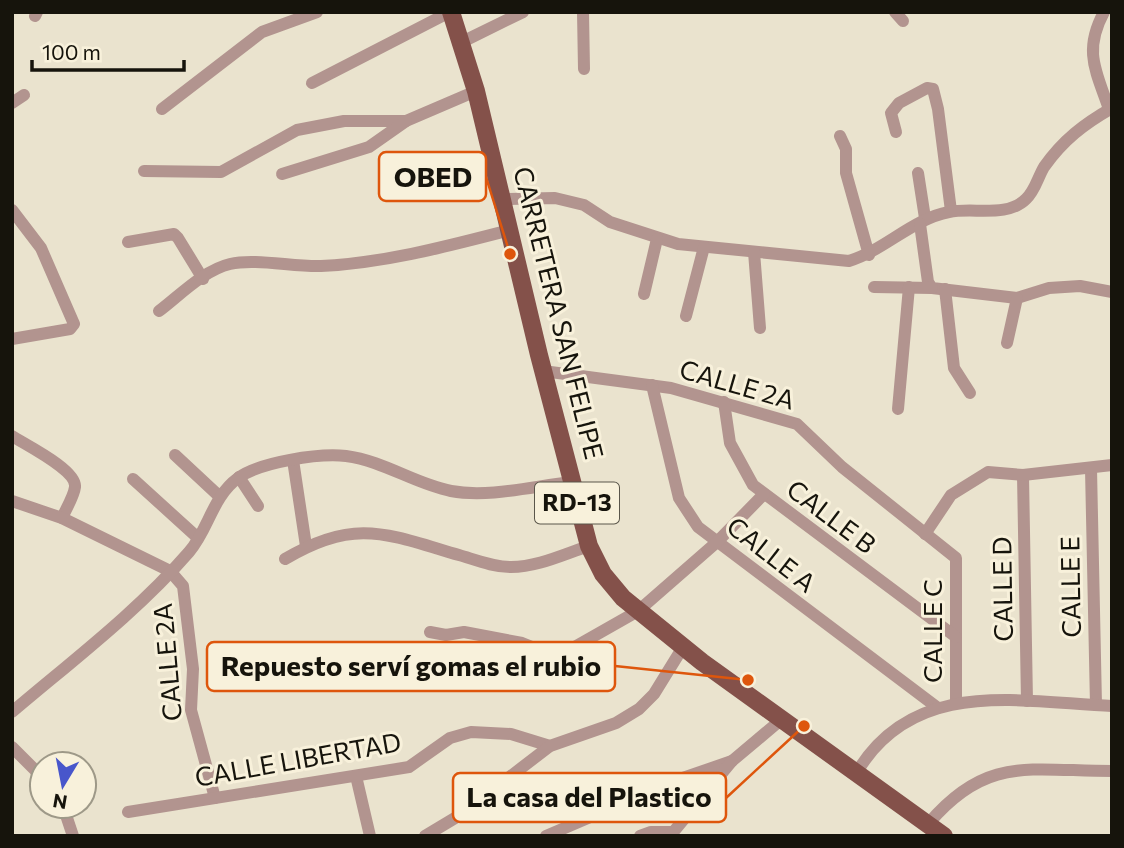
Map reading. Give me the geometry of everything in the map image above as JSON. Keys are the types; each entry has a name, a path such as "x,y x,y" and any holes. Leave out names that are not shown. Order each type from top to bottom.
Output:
{"main road":[{"name":"CARRETERA SAN FELIPE","path":"451,12 476,91 543,371 589,546 603,574 623,598 683,647 944,836"}],"street":[{"path":"162,110 262,32 317,12"},
{"path":"312,83 451,12"},
{"path":"462,42 523,12"},
{"path":"583,12 583,69"},
{"path":"503,199 555,198 584,205 610,222 657,239 704,247 849,261 869,255 922,221 951,211 1014,209 1028,198 1044,167 1077,128 1111,108 1091,49 1095,28 1104,12"},
{"path":"896,132 891,113 899,103 928,88 933,89 939,109 951,211"},
{"path":"282,174 369,147 406,121 476,91"},
{"path":"144,172 218,173 280,137 317,124 406,121"},
{"path":"840,136 846,149 846,173 869,255"},
{"path":"918,173 928,282 938,289 954,368 970,393"},
{"path":"425,197 465,183 498,177"},
{"path":"12,210 41,248 73,316 74,324 70,329 12,340"},
{"path":"159,312 203,279 231,264 319,266 367,262 440,248 510,230"},
{"path":"128,242 173,234 178,237 203,279"},
{"path":"645,294 657,239"},
{"path":"686,316 704,247"},
{"path":"754,252 754,286 760,328"},
{"path":"874,287 938,289 1017,298 1049,288 1080,286 1112,292"},
{"path":"898,409 909,288"},
{"path":"1007,342 1017,298"},
{"name":"CALLE 2A","path":"543,371 652,385 724,402 797,424 842,467 956,558"},
{"name":"CALLE A","path":"652,385 679,498 698,527 939,708"},
{"name":"CALLE B","path":"724,402 730,443 753,485 956,637"},
{"path":"12,436 65,469 74,478 75,487 62,517"},
{"path":"175,456 219,495"},
{"path":"12,712 170,571 198,538 219,495 239,477 267,465 344,456 403,472 449,491 470,494 572,482"},
{"path":"293,460 306,546"},
{"path":"925,534 951,495 988,472 1023,475 1112,465"},
{"name":"CALLE E","path":"1091,469 1096,705"},
{"name":"CALLE D","path":"1023,475 1027,701"},
{"path":"239,477 258,506"},
{"path":"133,479 198,538"},
{"path":"430,632 450,635 464,632 537,646 552,657 638,611 717,542 764,494"},
{"name":"CALLE 2A","path":"12,501 62,517 170,571 183,586 193,669 191,709 215,798"},
{"path":"285,559 306,546 371,531 487,564 512,567 539,564 589,546"},
{"name":"CALLE C","path":"956,558 956,703"},
{"path":"425,836 460,815 550,746 616,723 639,709 654,694 683,647"},
{"path":"857,772 868,753 894,730 922,713 956,703 992,699 1112,706"},
{"path":"640,836 651,832 672,834 732,761 782,719"},
{"name":"CALLE LIBERTAD","path":"128,812 409,767 450,738 471,732 511,734 550,746"},
{"path":"12,747 28,763"},
{"path":"546,836 674,781 732,761"},
{"path":"929,823 950,799 974,782 1004,771 1112,771"},
{"path":"356,776 370,836"}],"place":[{"name":"OBED","path":"510,254"},
{"name":"Repuesto serví gomas el rubio","path":"748,680"},
{"name":"La casa del Plastico","path":"804,726"}]}
